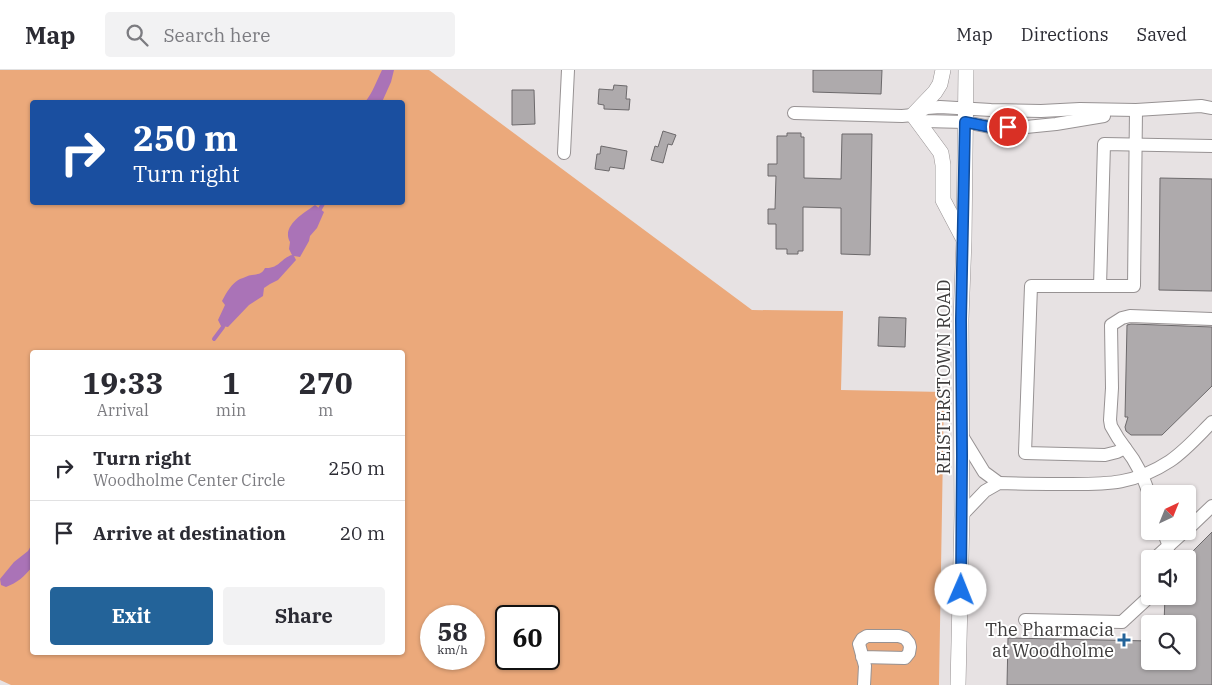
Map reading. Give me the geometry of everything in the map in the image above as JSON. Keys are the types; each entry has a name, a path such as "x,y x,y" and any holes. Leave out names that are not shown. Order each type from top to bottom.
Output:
{"main road":[{"path":"943,70 940,84 935,92 913,115 941,153 943,200 964,240"},
{"name":"REISTERSTOWN ROAD","path":"958,685 962,515 961,320 966,70"}],"street":[{"path":"564,153 568,70"},
{"path":"794,113 902,116 913,115 927,108 940,107 966,115 1001,110 1136,110 1201,106 1212,108"},
{"path":"1125,448 1106,455 1025,453 1031,286 1134,286 1136,110"},
{"path":"1100,286 1104,144 1212,146"},
{"path":"1146,485 1133,459 1114,432 1110,420 1112,388 1111,325 1122,318 1130,316 1212,319"},
{"path":"962,515 985,492 1000,483 1100,484 1119,482 1142,475 1172,460 1212,422"},
{"path":"962,436 984,472 1000,483"},
{"path":"1196,521 1212,506"},
{"path":"1167,540 1169,546"},
{"path":"1164,550 1175,540"},
{"path":"1025,620 1122,622 1141,604"},
{"path":"862,657 905,658 909,653 910,646 905,638 899,636 867,636 862,639 859,644 862,657 865,666 864,685"}],"shaded area":[{"path":"0,70 429,70 752,310 843,311 841,390 944,392 939,685 11,685 0,680"},
{"path":"382,70 394,70 383,100 366,100"},
{"path":"315,205 324,212 300,257 294,256 296,260 278,280 264,288 263,296 249,305 228,327 221,326 218,320 225,305 222,301 230,288 240,279 260,273 265,268 274,267 292,255 289,249 290,242 288,236 291,225"},
{"path":"30,548 30,569 14,583 6,587 1,585 0,579 14,562"}],"building":[{"path":"813,70 882,70 881,94 813,92"},
{"path":"614,85 627,86 626,99 630,99 629,110 604,109 604,105 598,104 599,89 613,90"},
{"path":"512,90 534,90 535,124 512,125"},
{"path":"663,131 676,135 672,145 668,144 663,163 651,160 655,146 658,147"},
{"path":"787,133 801,133 801,137 804,137 804,178 841,179 842,134 872,134 870,255 841,254 841,208 803,207 803,251 798,251 798,254 787,254 787,249 776,249 776,224 768,224 768,209 775,209 776,176 768,176 768,164 777,164 777,136 787,136"},
{"path":"601,146 627,151 624,169 610,167 609,171 595,169 597,154 600,154"},
{"path":"1160,178 1212,179 1212,291 1159,290"},
{"path":"879,317 906,318 905,347 878,346"},
{"path":"1127,325 1212,327 1212,386 1162,435 1131,435 1126,431 1125,427 1128,417 1125,417"},
{"path":"1212,532 1212,685 1007,685 1008,638 1141,641 1141,670 1196,670 1196,615 1164,615 1165,605 1196,605 1196,550 1194,550"}],"waterway":[{"path":"320,209 322,205"},
{"path":"214,339 223,327"}],"place":[{"name":"The Pharmacia at Woodholme","path":"1124,640"}],"route":[{"path":"961,590 961,320 965,122 990,127 1008,127"}]}
